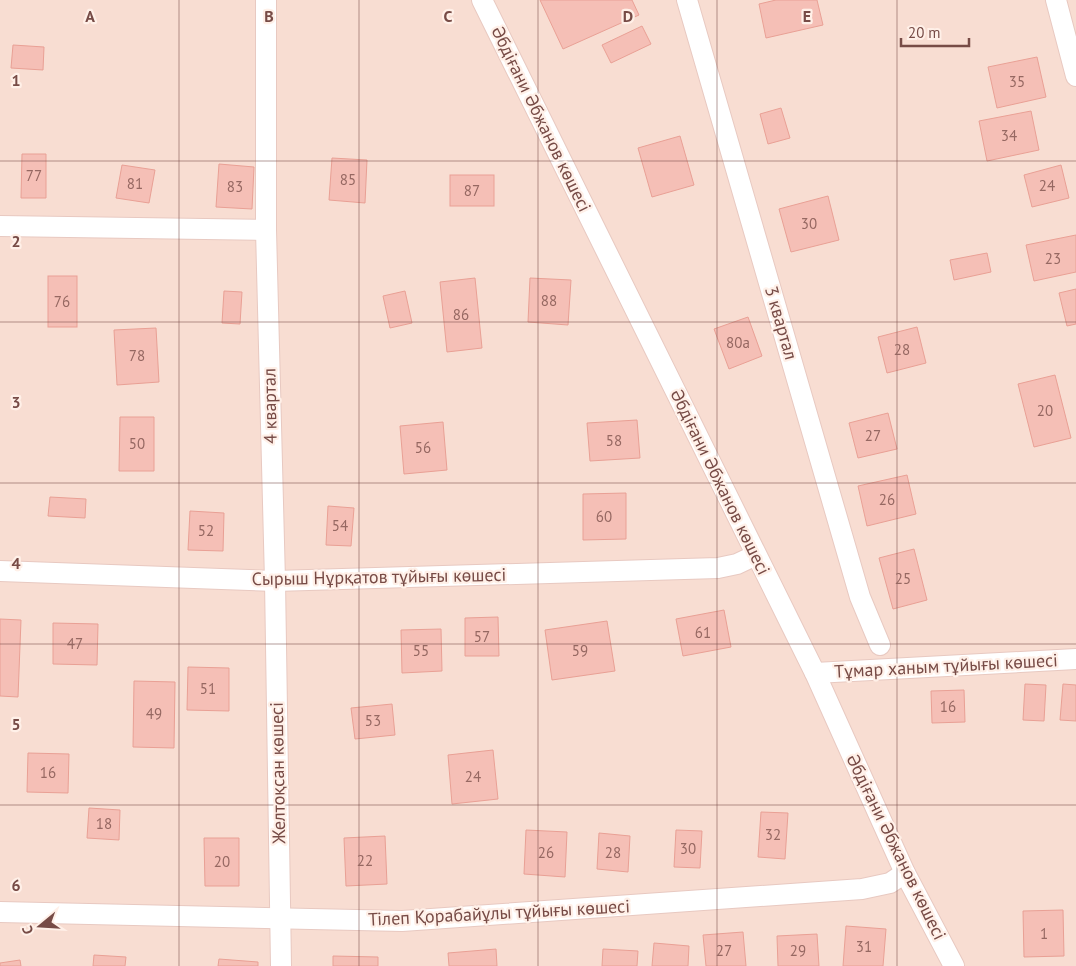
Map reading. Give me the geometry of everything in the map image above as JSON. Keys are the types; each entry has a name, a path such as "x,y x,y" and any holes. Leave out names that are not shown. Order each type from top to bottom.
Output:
{"street":[{"name":"4 квартал","path":"266,0 266,230 275,581"},
{"name":"Әбдіғани Әбжанов көшесі","path":"482,0 815,673 905,873 954,966"},
{"name":"3 квартал","path":"687,0 860,597 880,645"},
{"path":"1056,0 1076,76"},
{"path":"0,226 266,230"},
{"name":"Сырыш Нұрқатов тұйығы көшесі","path":"0,571 275,581 718,568 737,564 756,555"},
{"name":"Желтоқсан көшесі","path":"275,581 281,966"},
{"name":"Тұмар ханым тұйығы көшесі","path":"815,673 1076,659"},
{"name":"Тілеп Қорабайұлы тұйығы көшесі","path":"0,912 402,921 862,889 890,883 905,873"}],"shaded area":[{"path":"0,0 1076,0 1076,966 0,966"}],"building":[{"path":"540,0 632,0 639,15 563,49"},
{"path":"776,0 817,0 823,25 766,38 759,4"},
{"path":"642,26 651,44 611,63 602,45"},
{"path":"13,45 44,47 43,70 11,68"},
{"path":"1037,57 1046,97 997,108 988,67"},
{"path":"781,108 790,138 768,144 760,114"},
{"path":"1031,111 1039,150 987,161 979,121"},
{"path":"680,136 694,185 652,197 638,148"},
{"path":"22,154 46,154 46,198 21,198"},
{"path":"332,158 367,160 365,203 329,200"},
{"path":"219,164 254,167 252,209 216,207"},
{"path":"122,165 155,170 149,203 116,198"},
{"path":"1061,165 1069,198 1032,207 1024,175"},
{"path":"450,175 494,175 494,206 450,206"},
{"path":"828,196 839,240 791,252 779,209"},
{"path":"1076,235 1076,272 1034,281 1026,245"},
{"path":"987,253 991,272 954,280 950,260"},
{"path":"48,276 77,276 77,327 48,327"},
{"path":"475,278 482,348 447,352 440,282"},
{"path":"530,278 571,280 568,325 528,322"},
{"path":"1076,289 1076,324 1067,326 1059,293"},
{"path":"224,291 242,292 240,324 222,323"},
{"path":"405,291 412,323 390,328 383,296"},
{"path":"748,317 762,356 729,369 714,329"},
{"path":"917,327 926,363 887,373 878,337"},
{"path":"156,328 159,382 117,385 114,330"},
{"path":"1055,375 1071,438 1034,447 1018,384"},
{"path":"888,413 897,449 858,458 849,423"},
{"path":"120,417 154,417 154,471 119,471"},
{"path":"637,420 640,458 590,461 587,423"},
{"path":"443,422 447,470 404,474 400,426"},
{"path":"907,475 916,514 867,526 858,486"},
{"path":"626,493 626,539 583,540 583,494"},
{"path":"50,497 86,499 85,518 48,516"},
{"path":"328,506 354,508 351,546 326,545"},
{"path":"190,511 224,513 223,551 188,550"},
{"path":"914,549 927,600 893,609 879,558"},
{"path":"724,610 731,647 683,656 676,619"},
{"path":"498,617 499,656 465,656 465,618"},
{"path":"0,619 21,620 18,697 0,696"},
{"path":"607,621 615,671 552,680 545,630"},
{"path":"53,623 98,624 97,665 53,664"},
{"path":"441,629 442,671 402,673 401,630"},
{"path":"188,667 229,668 229,711 187,710"},
{"path":"134,681 175,682 174,748 133,747"},
{"path":"1025,684 1046,685 1044,721 1023,720"},
{"path":"1063,684 1076,685 1076,721 1060,720"},
{"path":"964,690 965,722 932,723 931,691"},
{"path":"392,704 395,735 355,739 351,708"},
{"path":"493,750 498,799 452,804 448,755"},
{"path":"28,753 69,754 68,793 27,792"},
{"path":"89,808 120,810 119,840 87,838"},
{"path":"761,812 788,813 785,859 758,857"},
{"path":"526,830 567,832 565,877 524,874"},
{"path":"676,830 702,831 700,868 674,867"},
{"path":"599,833 630,836 628,872 597,869"},
{"path":"385,836 387,884 346,886 344,838"},
{"path":"204,838 239,838 239,886 205,886"},
{"path":"1063,910 1064,956 1024,957 1023,911"},
{"path":"846,926 886,929 883,966 843,966"},
{"path":"743,932 746,966 706,966 703,935"},
{"path":"817,934 819,966 778,966 777,936"},
{"path":"654,943 689,946 688,966 652,966"},
{"path":"496,949 497,966 449,966 448,953"},
{"path":"603,949 638,951 637,966 602,966"},
{"path":"94,955 126,957 125,966 93,966"},
{"path":"333,956 378,957 378,966 333,966"},
{"path":"219,959 258,962 258,966 218,966"},
{"path":"20,960 21,966 0,966 0,963"}]}
